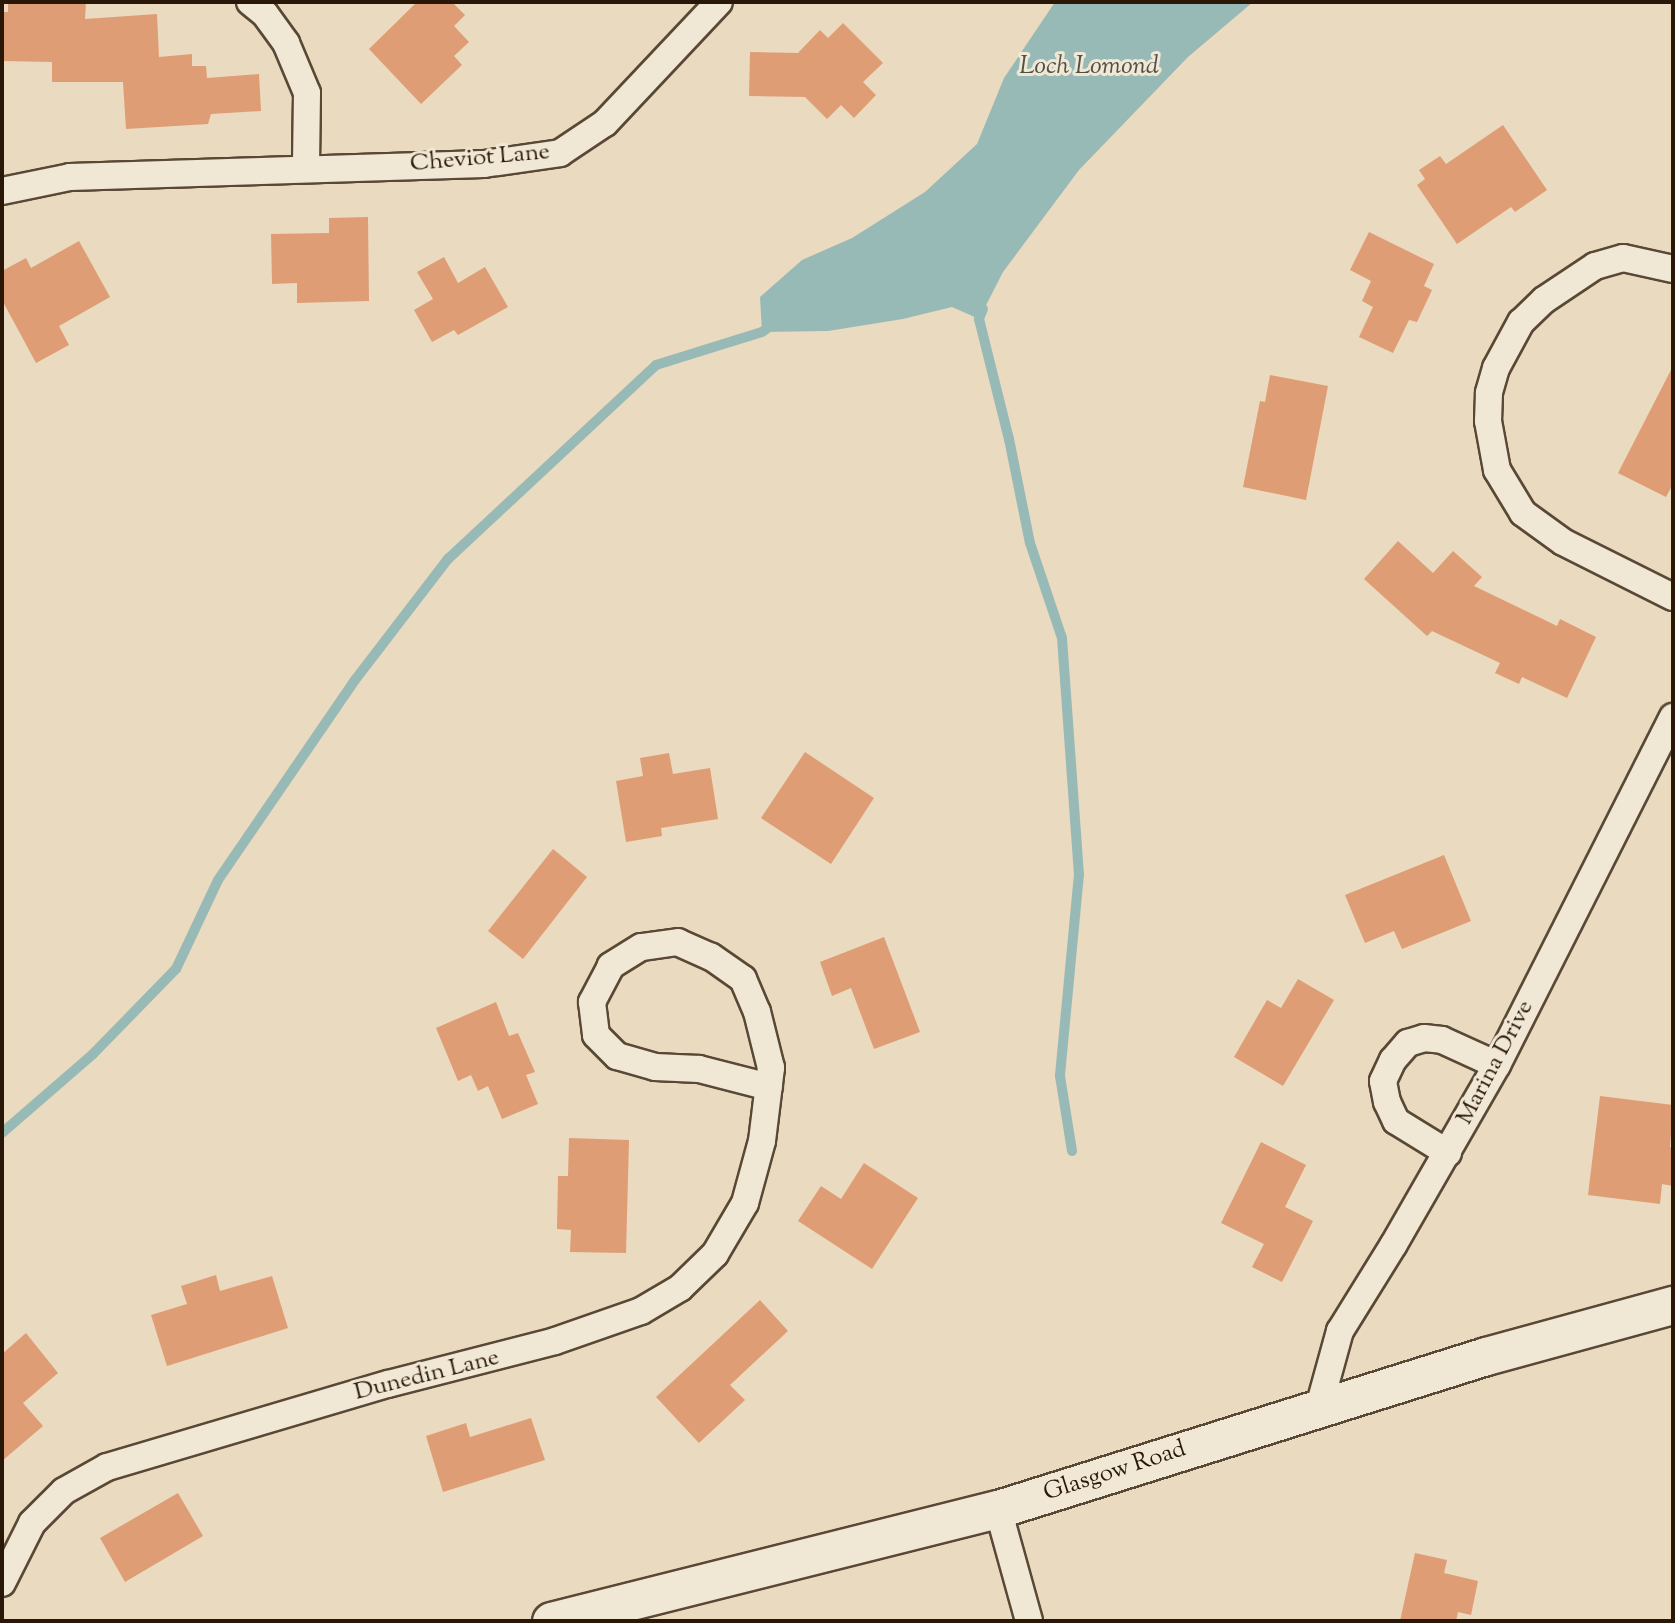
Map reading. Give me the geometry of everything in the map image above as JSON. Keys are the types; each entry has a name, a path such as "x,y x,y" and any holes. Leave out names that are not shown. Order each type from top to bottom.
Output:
{"street":[{"name":"Cheviot Lane","path":"2,191 70,177 484,163 560,153 605,123 719,2"},
{"path":"264,6 286,43 307,93 306,167"},
{"path":"1673,269 1623,258 1595,266 1544,300 1521,322 1496,368 1489,393 1488,421 1497,470 1523,513 1563,542 1673,597"},
{"name":"Marina Drive","path":"1319,1407 1340,1331 1448,1153 1497,1065 1673,717"},
{"name":"Dunedin Lane","path":"2,1583 32,1523 64,1490 107,1467 388,1384 555,1341 641,1311 680,1288 715,1254 745,1203 762,1141 769,1087 771,1068 757,1012 743,979 711,957 678,942 641,947 611,966 592,1002 596,1035 617,1056 655,1067 699,1069 769,1087"},
{"path":"1448,1153 1396,1121 1387,1102 1383,1081 1393,1060 1408,1043 1424,1038 1442,1040 1497,1065"},
{"name":"Glasgow Road","path":"551,1621 998,1509 1486,1356 1673,1305"},
{"path":"998,1509 1029,1621"}],"water":[{"name":"Loch Lomond","path":"1055,2 1253,2 1188,57 1079,170 1003,272 979,319 952,307 903,319 828,331 762,332 760,297 802,260 852,238 925,192 977,144 1004,78"}],"building":[{"path":"8,2 86,2 85,19 157,14 159,57 192,54 192,66 206,66 207,78 259,74 261,111 211,114 208,124 126,129 123,82 52,82 52,62 2,61 2,12 8,12"},
{"path":"417,2 452,2 465,15 454,26 469,42 454,56 462,65 421,104 369,49"},
{"path":"843,23 883,63 863,82 876,95 854,118 841,105 827,119 805,97 749,96 750,52 798,53 820,30 828,38"},
{"path":"1503,125 1547,190 1515,212 1511,207 1457,244 1417,185 1425,179 1419,170 1440,156 1446,164"},
{"path":"368,217 369,301 297,303 297,283 272,284 271,234 329,233 329,218"},
{"path":"1369,232 1434,264 1424,286 1432,290 1417,322 1409,320 1393,353 1359,337 1373,307 1362,301 1371,281 1350,270"},
{"path":"79,241 110,297 59,326 69,345 36,363 2,300 2,271 26,258 31,268"},
{"path":"444,257 458,283 485,267 508,307 458,335 454,330 432,342 414,310 433,299 417,272"},
{"path":"1673,366 1673,484 1666,497 1618,473"},
{"path":"1270,375 1328,386 1306,500 1243,487 1260,401 1265,402"},
{"path":"1398,541 1433,573 1453,551 1482,577 1474,586 1557,626 1560,619 1596,637 1567,698 1522,677 1519,684 1495,673 1500,663 1432,631 1427,636 1364,579"},
{"path":"805,752 874,798 831,864 761,818"},
{"path":"669,753 673,774 710,768 718,819 661,828 662,836 626,842 616,781 643,776 640,758"},
{"path":"553,849 587,877 523,959 488,931"},
{"path":"1444,855 1471,921 1402,949 1394,931 1365,943 1345,895"},
{"path":"884,937 920,1032 874,1049 851,988 832,996 820,962"},
{"path":"1298,979 1334,1000 1283,1086 1234,1057 1267,1000 1281,1008"},
{"path":"496,1002 509,1036 518,1033 535,1072 526,1075 538,1104 502,1119 488,1086 478,1091 471,1075 458,1081 436,1028"},
{"path":"1600,1096 1673,1105 1670,1147 1673,1148 1673,1186 1662,1184 1660,1204 1588,1195"},
{"path":"569,1138 629,1140 626,1253 570,1252 571,1230 557,1229 558,1176 568,1176"},
{"path":"1261,1142 1306,1165 1285,1207 1313,1221 1282,1282 1252,1267 1264,1244 1221,1223"},
{"path":"864,1163 918,1198 872,1269 798,1221 821,1186 841,1199"},
{"path":"216,1275 220,1291 272,1276 288,1328 167,1366 151,1315 187,1304 181,1286"},
{"path":"760,1300 788,1331 730,1385 745,1400 699,1443 656,1397"},
{"path":"26,1333 58,1373 23,1403 43,1426 2,1461 2,1354"},
{"path":"531,1418 545,1460 443,1492 426,1436 466,1423 470,1437"},
{"path":"178,1493 203,1536 125,1582 100,1538"},
{"path":"1415,1553 1447,1560 1444,1573 1478,1581 1471,1615 1458,1612 1456,1621 1400,1621"}],"waterway":[{"path":"983,309 979,319 1009,439 1030,543 1062,638 1079,874 1060,1076 1072,1151"},
{"path":"2,1133 92,1055 176,969 218,880 355,680 448,559 656,365 762,332 772,325"}]}
